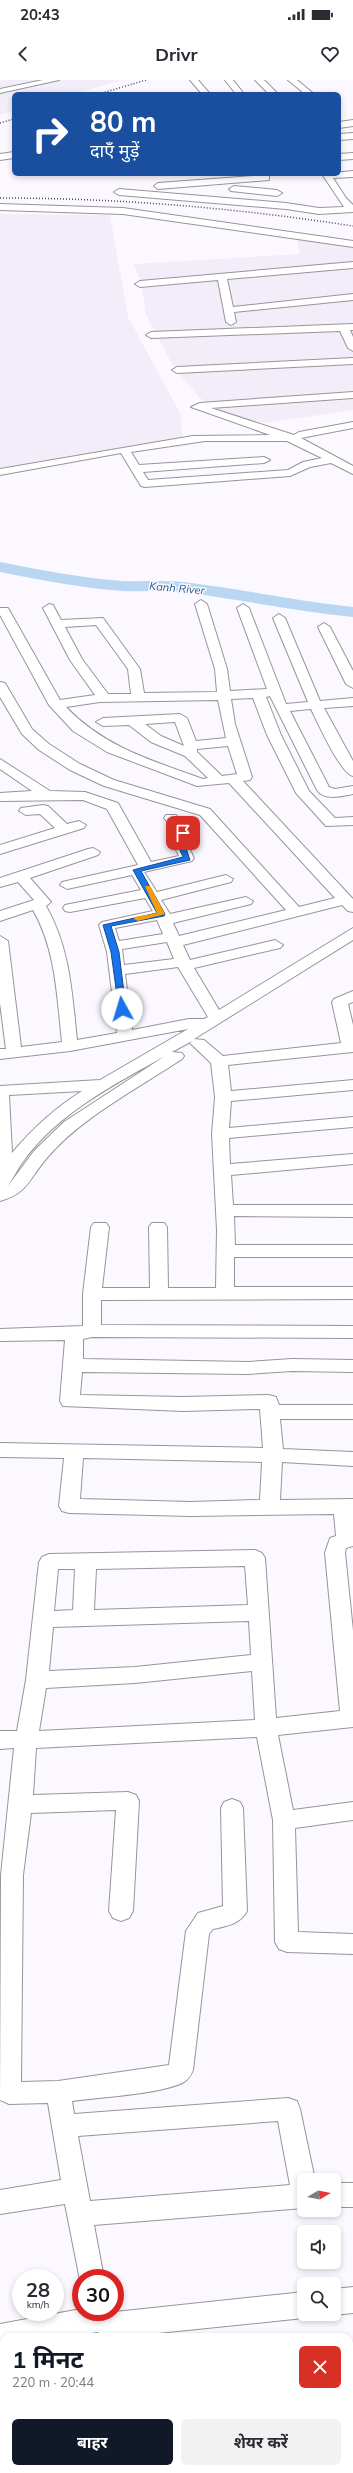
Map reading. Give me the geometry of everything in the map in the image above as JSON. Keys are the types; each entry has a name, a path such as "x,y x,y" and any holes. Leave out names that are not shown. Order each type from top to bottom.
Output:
{"main road":[{"path":"341,123 353,122"},
{"path":"0,157 10,153"}],"street":[{"path":"0,82 11,80"},
{"path":"0,91 55,80"},
{"path":"194,80 204,92"},
{"path":"228,80 238,92"},
{"path":"259,80 272,92"},
{"path":"292,80 307,92"},
{"path":"341,137 353,136"},
{"path":"341,148 353,146"},
{"path":"341,157 353,156"},
{"path":"341,164 353,163"},
{"path":"341,174 353,174"},
{"path":"182,176 186,184"},
{"path":"186,184 265,176 286,206"},
{"path":"327,176 342,200 352,209"},
{"path":"166,195 156,183 186,184 277,193"},
{"path":"335,188 347,187"},
{"path":"119,192 166,195 242,204 286,206 319,211 352,209"},
{"path":"342,200 353,199"},
{"path":"0,208 123,211 230,225 353,244"},
{"path":"230,225 242,219"},
{"path":"140,284 222,278 353,265"},
{"path":"222,278 233,332"},
{"path":"229,310 353,297"},
{"path":"151,335 348,327 353,348"},
{"path":"177,370 353,361"},
{"path":"200,406 353,394"},
{"path":"200,406 232,420 294,436 353,471"},
{"path":"200,406 294,436 353,466"},
{"path":"230,436 232,420"},
{"path":"0,472 193,439 230,436 240,439 294,436 353,425"},
{"path":"193,439 209,464"},
{"path":"125,451 144,484 290,473 307,464 334,459"},
{"path":"136,469 264,460"},
{"path":"4,610 56,705 78,728 92,738 165,770 202,783 233,780 245,777 232,742 223,696 221,669 201,604"},
{"path":"94,607 99,621 134,669 138,697"},
{"path":"49,608 76,660 104,698"},
{"path":"243,608 282,708 324,790 334,793 353,790"},
{"path":"279,618 332,738 353,772"},
{"path":"58,624 99,621"},
{"path":"324,627 353,684"},
{"path":"0,686 27,731 44,747 88,775 205,812 296,912"},
{"path":"56,705 104,698 223,696 275,692"},
{"path":"258,693 274,735 306,797 332,823 353,821"},
{"path":"282,708 353,702"},
{"path":"103,722 180,718 192,753"},
{"path":"132,721 156,739 192,753 219,781"},
{"path":"133,789 192,753 232,742"},
{"path":"0,762 47,795"},
{"path":"233,780 349,904"},
{"path":"0,790 27,781"},
{"path":"0,797 47,795 85,796 113,806 142,869 152,895 185,963 211,1011 212,1021"},
{"path":"26,811 43,809 64,829"},
{"path":"67,886 187,858 182,848 183,833 171,818"},
{"path":"1,848 79,825"},
{"path":"0,882 21,877 93,852"},
{"path":"0,916 38,906 45,901 21,877"},
{"path":"70,908 152,895 226,880"},
{"path":"125,1035 118,970 114,946 107,925 163,917 246,901"},
{"path":"114,946 174,939 296,912 349,904"},
{"path":"38,906 54,938 70,1046"},
{"path":"1,1190 25,1148 44,1129 64,1113 103,1085 212,1021 353,932"},
{"path":"0,941 7,1053 70,1046 125,1035 212,1021"},
{"path":"1,1190 14,1190 40,1155 70,1126 118,1092 353,945"},
{"path":"118,970 185,963 275,946"},
{"path":"198,1043 220,1061 352,1047 340,1002 353,996"},
{"path":"220,1061 223,1097 220,1134 223,1170 225,1293"},
{"path":"1,1190 0,1091 103,1085"},
{"path":"223,1097 353,1085"},
{"path":"220,1134 353,1122"},
{"path":"223,1170 353,1159"},
{"path":"224,1210 353,1211"},
{"path":"92,1331 92,1294 100,1227"},
{"path":"158,1227 159,1295"},
{"path":"225,1251 353,1251"},
{"path":"92,1294 159,1295 225,1293 353,1293"},
{"path":"0,1335 74,1334 92,1331 353,1332"},
{"path":"74,1334 70,1401 183,1404 269,1402 271,1412 272,1455 270,1506"},
{"path":"73,1364 248,1368 292,1365 353,1366"},
{"path":"271,1412 353,1412"},
{"path":"0,1450 74,1450 272,1455 353,1459"},
{"path":"0,1740 26,1741 266,1728 352,1718 342,1650 334,1553 337,1543 350,1540 348,1506 276,1508 270,1506 191,1509 69,1506 74,1450"},
{"path":"232,1808 235,1910 227,1916 206,1920 198,1931 181,2070 176,2074 161,2078 58,2092 9,2093 12,1875 21,1804 26,1741 37,1680 49,1562 255,1558 266,1728 284,1820 287,1942 353,1944"},
{"path":"83,1619 87,1581 86,1561"},
{"path":"44,1619 83,1619 199,1613 259,1613"},
{"path":"37,1680 135,1676 262,1662"},
{"path":"21,1804 128,1800 121,1911"},
{"path":"284,1820 353,1811"},
{"path":"58,2092 89,2269"},
{"path":"63,2126 288,2109 301,2173"},
{"path":"341,2195 353,2195"},
{"path":"0,2202 78,2202 297,2196"},
{"path":"341,2301 353,2300"},
{"path":"105,2321 110,2326 297,2306"},
{"path":"18,2333 72,2321"}],"shaded area":[{"path":"0,80 121,80 80,92 12,92 12,112 0,115"},
{"path":"0,214 110,215 128,317 180,413 183,439 0,470"},
{"path":"297,240 353,247 353,410 265,423 215,410 199,397 173,366 146,315 142,287 134,264 300,254"}],"waterway":[{"name":"Kanh River","path":"0,567 79,582 125,586 182,587 252,597 295,606 353,612"}],"railway":[{"path":"106,92 146,80"},
{"path":"0,123 12,120"},
{"path":"0,198 45,198 177,205 265,214 353,226"}],"slow traffic":[{"path":"138,919 162,914 147,888"}],"route":[{"path":"122,1009 115,952 113,941 107,925 162,914 136,870 187,858 188,857 182,848 184,837 183,833"}]}
